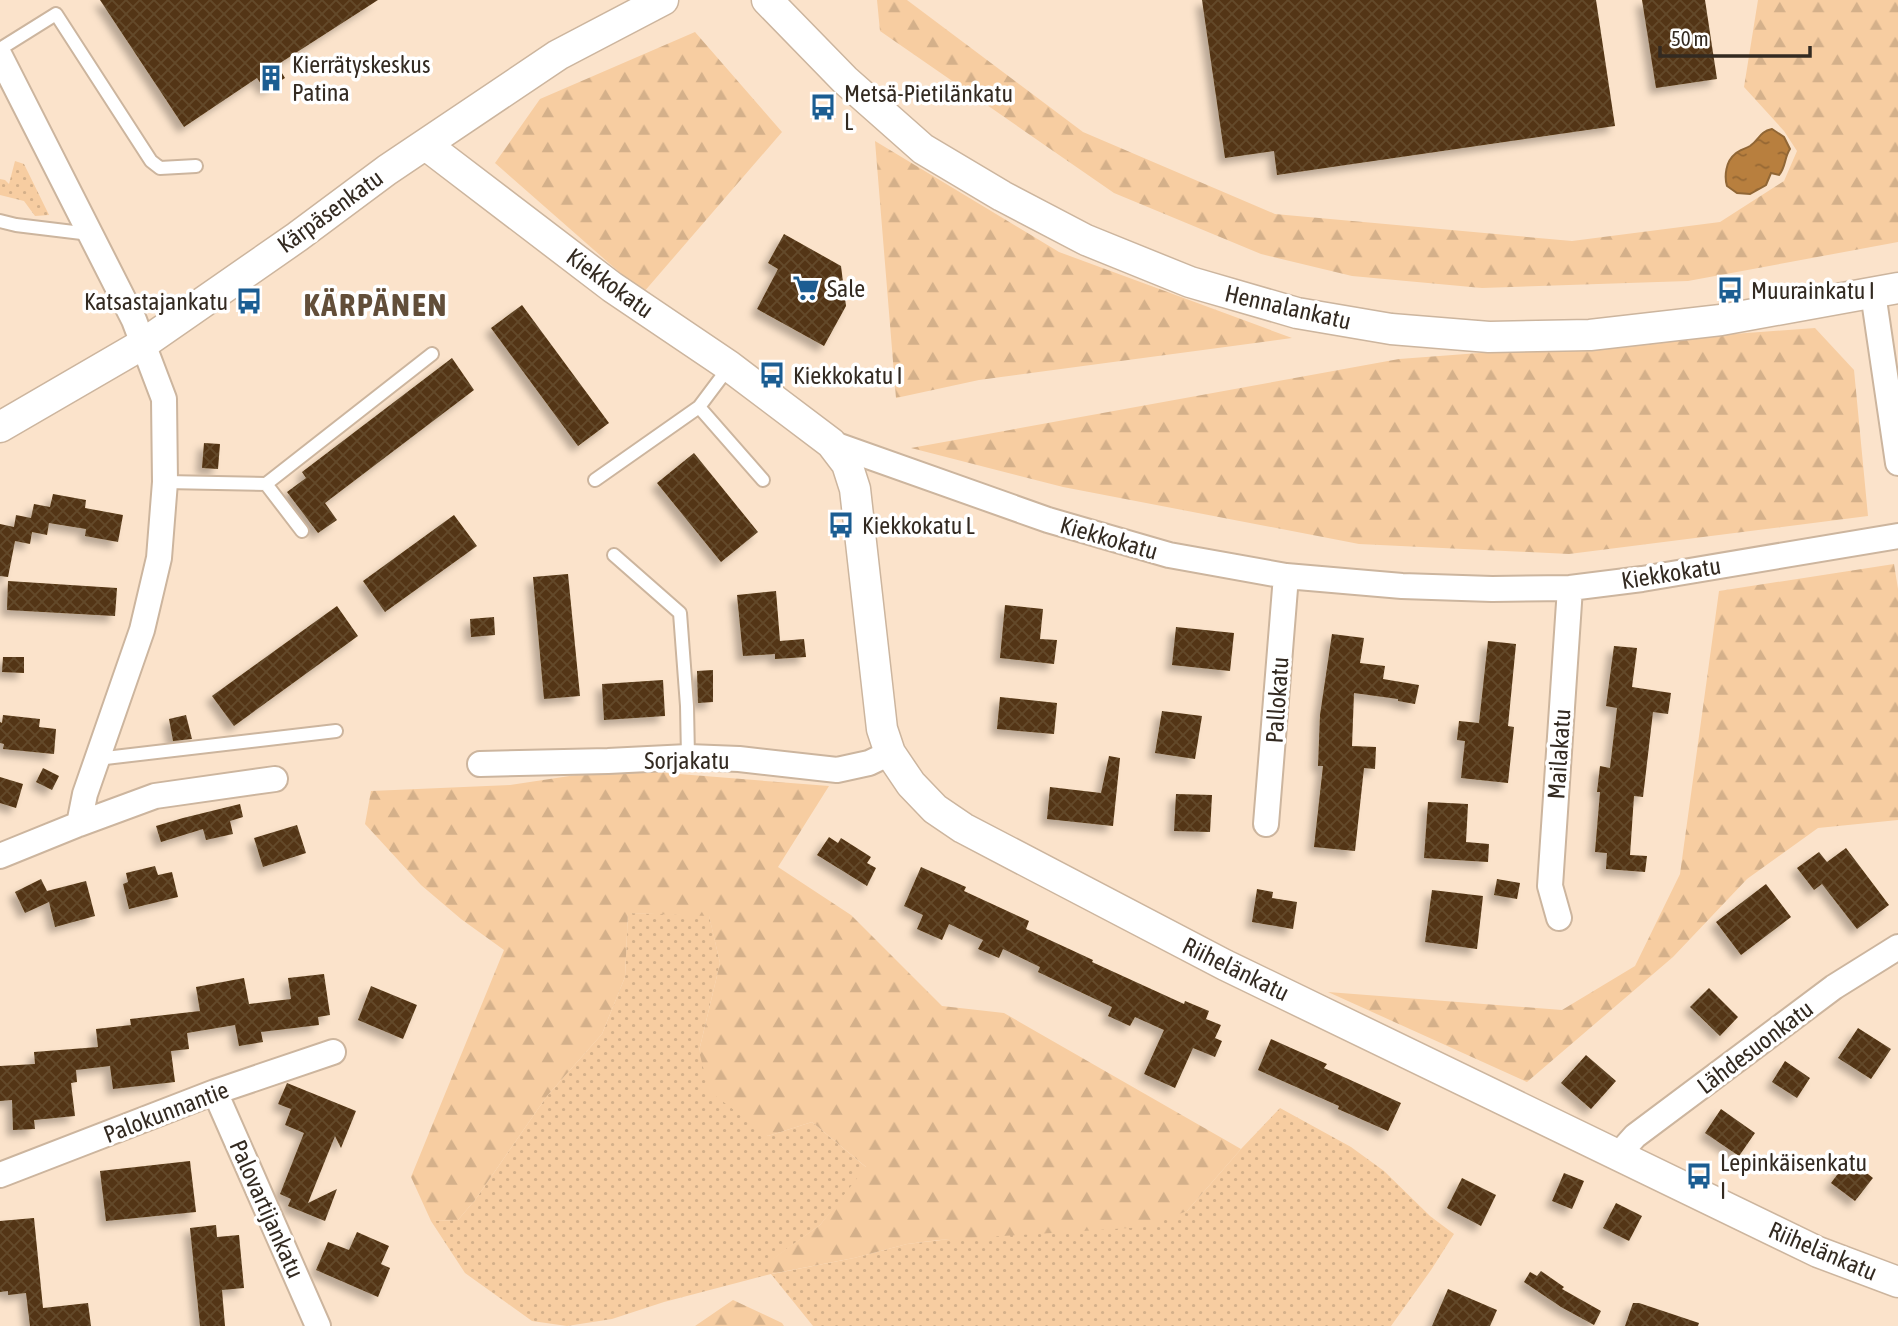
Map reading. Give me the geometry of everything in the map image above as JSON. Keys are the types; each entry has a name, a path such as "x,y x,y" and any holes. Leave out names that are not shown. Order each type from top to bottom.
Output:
{"street":[{"name":"Kärpäsenkatu","path":"0,427 143,344 297,237 387,170 558,55 663,0"},
{"name":"Hennalankatu","path":"767,0 845,80 923,149 1002,196 1086,240 1178,277 1297,313 1391,329 1489,337 1590,335 1721,320 1885,290"},
{"path":"0,56 134,320 164,400 165,482 159,558 142,630 85,794 79,824"},
{"name":"Kiekkokatu","path":"426,145 612,287 729,366 831,443 1048,520 1169,555 1286,576 1402,586 1570,588 1642,579 1898,536"},
{"path":"1885,290 1898,463"},
{"name":"Riihelänkatu","path":"831,443 846,464 855,489 882,729 890,753 911,784 934,809 963,828 1224,965 1818,1252 1898,1282"},
{"name":"Pallokatu","path":"1266,824 1286,576"},
{"name":"Mailakatu","path":"1559,918 1550,886 1570,588"},
{"name":"Sorjakatu","path":"480,764 688,757 739,759 837,770 869,763 890,753"},
{"path":"0,856 155,796 275,779"},
{"name":"Lähdesuonkatu","path":"1618,1155 1635,1136 1834,987 1898,947"},
{"name":"Palokunnantie","path":"0,1175 215,1092 333,1052"},
{"name":"Palovartijankatu","path":"215,1092 318,1326"}],"lane":[{"path":"0,49 56,14 151,161 160,168 196,166"},
{"path":"0,221 91,234"},
{"path":"165,482 266,484 432,354"},
{"path":"595,480 699,407 729,366"},
{"path":"699,407 763,480"},
{"path":"266,484 302,531"},
{"path":"614,555 680,613 688,757"},
{"path":"97,759 336,731"}],"green space":[{"path":"877,0 907,0 1083,132 1275,214 1572,241 1720,222 1784,181 1797,151 1784,131 1744,87 1758,0 1898,0 1898,242 1688,281 1482,288 1352,276 1261,254 1114,193 880,31"},
{"path":"695,32 782,132 643,293 495,163 540,99"},
{"path":"875,141 1059,252 1292,338 979,380 896,398"},
{"path":"15,161 24,164 49,215 35,216 24,201 0,195 0,179 9,184"},
{"path":"1815,328 1854,370 1868,516 1569,554 1359,544 1063,487 911,448 1399,359"},
{"path":"1894,564 1898,589 1898,820 1818,828 1747,879 1673,957 1527,1082 1328,992 1562,1010 1635,966 1680,874 1719,591"},
{"path":"616,769 829,786 778,867 851,915 942,1006 1004,1013 1241,1149 1187,1211 1145,1227 907,1244 854,1258 771,1274 768,1262 820,1225 866,1167 812,1122 768,1136 709,1091 699,1051 720,963 709,916 628,913 625,977 602,1034 547,1096 475,1200 458,1220 431,1221 411,1177 504,950 461,919 421,885 365,824 371,791 510,785"},
{"path":"628,913 709,915 720,963 699,1051 768,1136 812,1122 867,1168 820,1225 769,1262 772,1274 854,1258 907,1244 1187,1211 1280,1108 1351,1147 1384,1171 1430,1216 1454,1234 1391,1326 813,1326 771,1274 664,1302 612,1319 567,1326 532,1321 465,1273 431,1221 458,1220 475,1200 547,1096 602,1034 625,977"},
{"path":"733,1300 782,1323 784,1326 695,1326"}],"water":[{"path":"1772,129 1784,137 1790,149 1781,172 1779,175 1771,173 1766,185 1750,194 1737,193 1727,186 1726,173 1732,157"}],"building":[{"path":"100,0 378,0 277,65 285,78 265,90 257,78 184,127"},
{"path":"1202,0 1596,0 1615,126 1277,175 1274,151 1225,158"},
{"path":"1642,0 1705,0 1717,79 1656,88"},
{"name":"Sale","path":"784,234 841,266 846,306 824,346 757,309 778,269 768,263"},
{"path":"522,305 609,423 578,446 491,328"},
{"path":"452,358 474,390 325,503 337,520 318,533 287,492 306,478 302,472"},
{"path":"204,443 220,444 218,469 202,468"},
{"path":"694,453 758,532 721,562 657,483"},
{"path":"53,494 86,500 85,508 123,515 118,542 85,536 86,529 49,523 47,535 32,532 30,544 15,541 8,577 0,576 0,524 14,527 16,515 31,518 34,504 50,507"},
{"path":"454,515 477,546 385,612 363,581"},
{"path":"568,574 580,696 544,699 533,577"},
{"path":"8,581 117,588 115,616 7,610"},
{"path":"776,591 780,641 804,639 806,657 775,659 775,654 743,656 737,595"},
{"path":"1005,605 1043,609 1040,639 1057,640 1054,664 1000,658"},
{"path":"337,606 358,636 234,726 212,696"},
{"path":"494,617 495,635 471,637 470,619"},
{"path":"1176,627 1234,633 1230,671 1172,665"},
{"path":"1332,634 1364,638 1360,663 1385,666 1383,679 1419,685 1415,704 1354,693 1352,746 1376,747 1375,769 1364,768 1355,851 1314,847 1323,766 1318,766 1320,715"},
{"path":"1488,641 1516,644 1508,726 1514,727 1508,783 1461,778 1465,741 1457,740 1459,721 1479,723"},
{"path":"1614,646 1637,648 1632,687 1671,693 1668,714 1653,712 1643,797 1634,796 1630,855 1647,856 1645,872 1606,869 1607,853 1595,852 1600,766 1610,768 1617,708 1606,706"},
{"path":"3,657 24,657 24,673 2,672"},
{"path":"713,670 713,702 698,703 697,671"},
{"path":"663,680 665,716 604,720 602,684"},
{"path":"1000,697 1057,703 1054,734 997,729"},
{"path":"1162,711 1202,716 1195,759 1155,753"},
{"path":"3,715 40,719 39,727 56,729 54,754 3,749 4,744 0,743 0,722 2,723"},
{"path":"186,715 192,739 173,741 169,719"},
{"path":"1109,756 1120,758 1113,826 1047,819 1050,787 1101,793"},
{"path":"43,768 59,776 52,790 36,782"},
{"path":"0,777 23,784 16,808 0,803"},
{"path":"1176,794 1212,795 1210,832 1174,831"},
{"path":"1428,802 1468,804 1466,842 1489,844 1488,862 1424,858"},
{"path":"240,804 243,817 230,821 233,834 206,840 203,829 161,842 156,826"},
{"path":"297,825 306,853 263,867 254,838"},
{"path":"829,837 838,843 841,838 871,857 867,863 876,868 867,886 817,855"},
{"path":"1846,848 1889,905 1857,929 1822,884 1814,890 1797,868 1819,852 1827,862"},
{"path":"155,866 158,875 172,872 178,897 129,909 123,884 128,882 126,873"},
{"path":"921,867 966,887 964,891 1029,921 1026,929 1093,960 1092,962 1184,1004 1185,1001 1209,1011 1206,1019 1221,1025 1215,1038 1222,1041 1215,1057 1193,1048 1175,1088 1144,1074 1164,1030 1135,1017 1130,1026 1108,1016 1112,1007 1038,972 1040,967 1003,949 999,958 978,949 983,940 949,924 942,940 917,929 923,915 904,906"},
{"path":"41,879 47,891 86,881 95,916 55,927 49,902 25,913 15,892"},
{"path":"1497,879 1520,883 1517,899 1494,895"},
{"path":"1766,884 1791,917 1741,955 1716,922"},
{"path":"1257,889 1273,892 1272,898 1297,902 1293,929 1252,922"},
{"path":"1432,890 1483,896 1477,949 1425,942"},
{"path":"324,974 330,1015 318,1017 319,1025 261,1032 263,1042 239,1046 235,1025 187,1033 189,1049 171,1051 175,1082 113,1089 110,1066 76,1070 77,1082 71,1083 75,1116 34,1120 35,1129 13,1130 12,1100 0,1101 0,1066 35,1064 34,1052 98,1047 96,1029 131,1025 130,1019 200,1011 196,987 244,978 249,1004 291,999 288,978"},
{"path":"371,986 417,1005 403,1039 358,1020"},
{"path":"1709,988 1738,1017 1720,1036 1690,1007"},
{"path":"1858,1028 1891,1049 1871,1079 1838,1058"},
{"path":"1271,1039 1327,1064 1324,1068 1401,1103 1388,1131 1258,1070"},
{"path":"1586,1055 1616,1081 1591,1109 1561,1083"},
{"path":"1785,1061 1810,1078 1797,1098 1772,1082"},
{"path":"287,1083 356,1111 341,1148 335,1136 308,1203 337,1189 325,1221 288,1206 291,1199 280,1194 304,1133 285,1125 291,1109 278,1104"},
{"path":"1721,1109 1755,1133 1739,1156 1705,1133"},
{"path":"1849,1159 1873,1178 1855,1201 1831,1183"},
{"path":"190,1161 196,1212 106,1221 100,1171"},
{"path":"1564,1173 1584,1181 1572,1209 1552,1201"},
{"path":"1462,1178 1496,1195 1481,1226 1447,1208"},
{"path":"1616,1203 1642,1216 1629,1241 1603,1228"},
{"path":"34,1218 43,1308 88,1303 91,1326 30,1326 26,1293 8,1295 8,1291 0,1292 0,1221"},
{"path":"216,1225 217,1237 239,1235 244,1288 222,1290 225,1326 200,1326 190,1228"},
{"path":"357,1232 389,1246 381,1264 390,1268 378,1297 316,1270 328,1242 349,1250"},
{"path":"1541,1271 1564,1287 1562,1289 1601,1311 1594,1325 1524,1282 1530,1272 1537,1276"},
{"path":"1448,1289 1497,1310 1490,1326 1432,1326"},
{"path":"1633,1303 1699,1323 1698,1326 1625,1326"}],"place":[{"name":"Kierrätyskeskus Patina","path":"271,78"},
{"name":"Metsä-Pietilänkatu L","path":"823,107"},
{"name":"Sale","path":"806,288"},
{"name":"Muurainkatu I","path":"1730,290"},
{"name":"Katsastajankatu","path":"249,301"},
{"name":"Kiekkokatu I","path":"772,375"},
{"name":"Kiekkokatu L","path":"841,525"},
{"name":"Lepinkäisenkatu I","path":"1699,1176"}],"district":[{"name":"KÄRPÄNEN","path":"376,304"}]}
